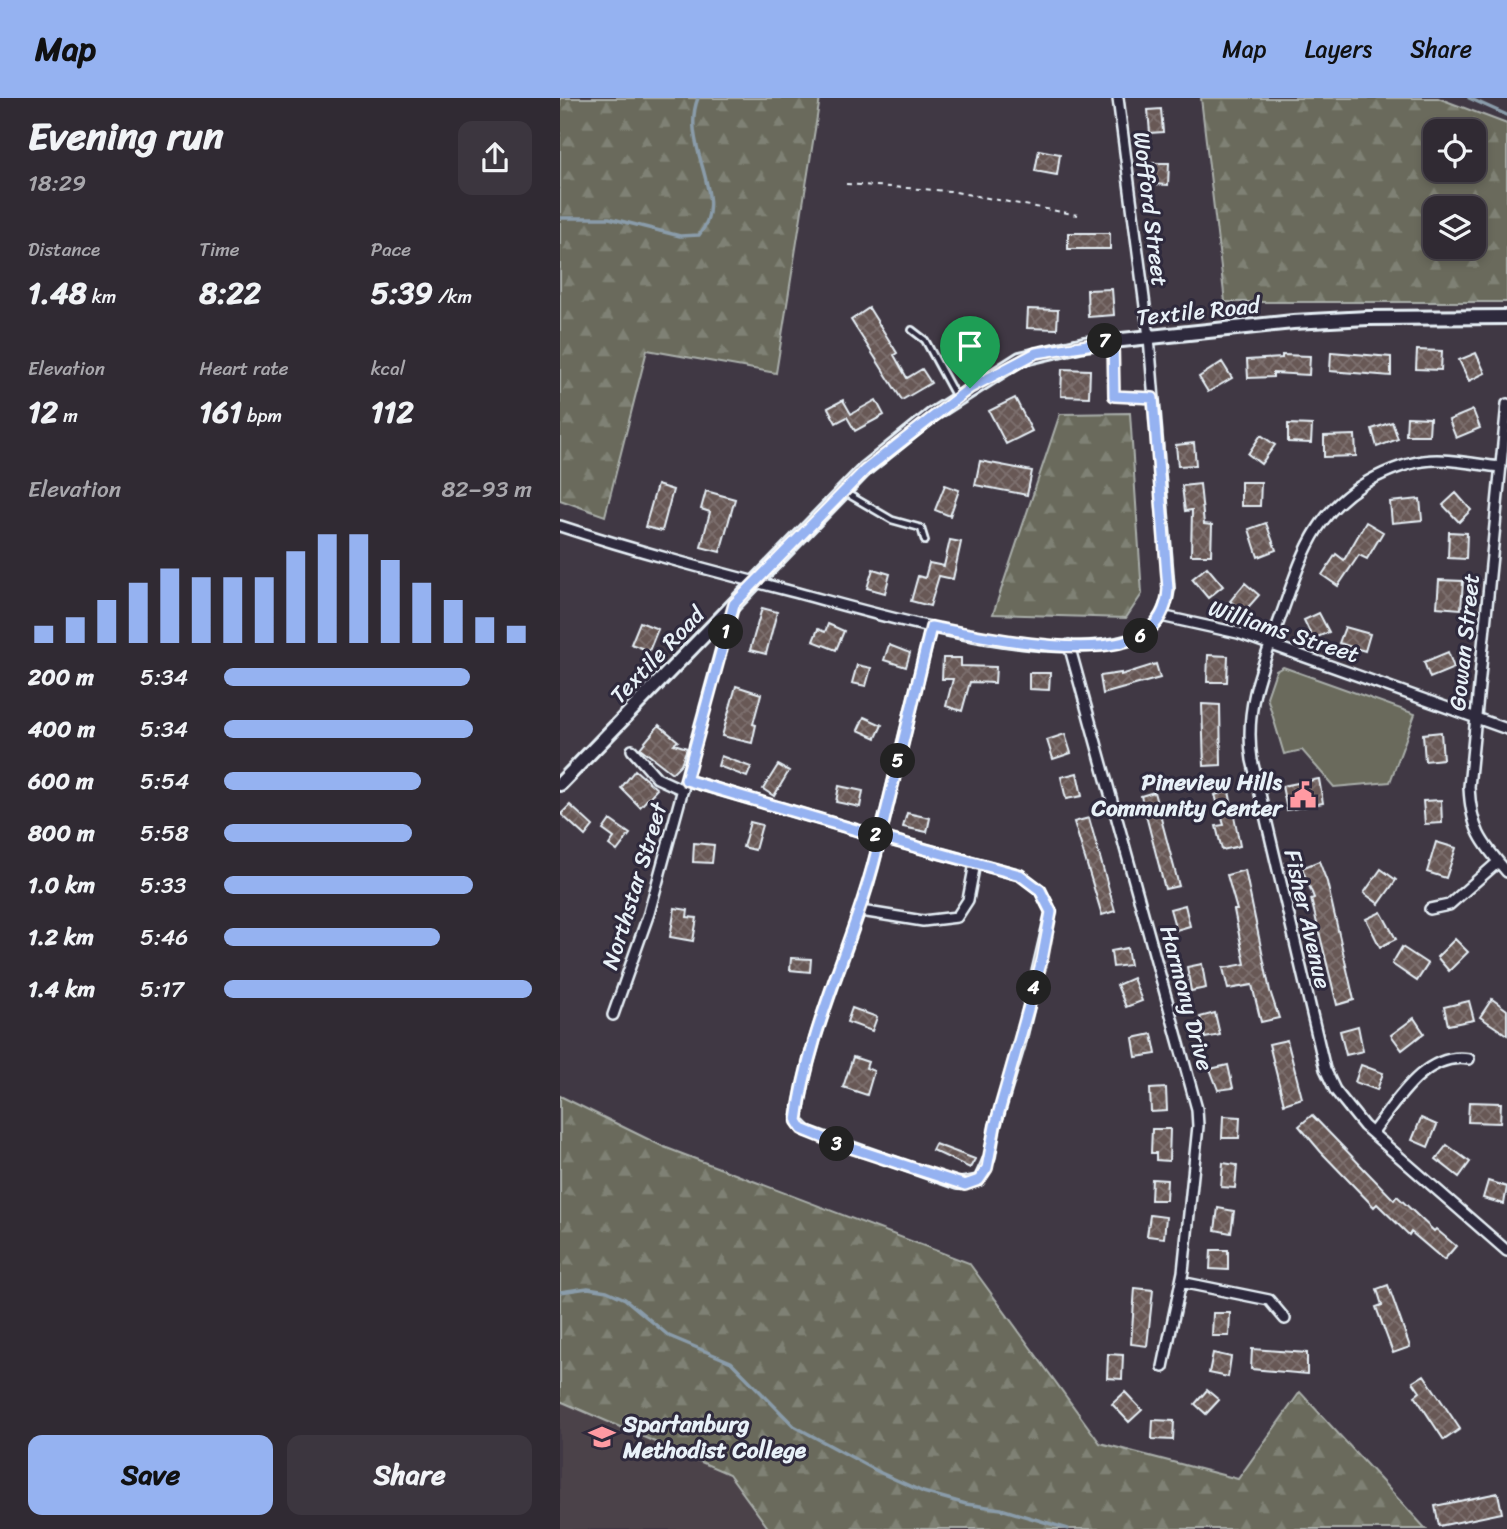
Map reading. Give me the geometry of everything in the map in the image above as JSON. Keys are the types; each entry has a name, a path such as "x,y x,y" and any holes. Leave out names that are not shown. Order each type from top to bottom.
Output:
{"street":[{"name":"Wofford Street","path":"1118,98 1149,337 1168,589 1161,617"},
{"name":"Textile Road","path":"560,784 842,491 889,449 956,398 990,376 1036,353 1149,337 1368,318 1507,317"},
{"name":"Gowan Street","path":"1507,404 1476,717 1470,806 1478,836 1507,872"},
{"name":"Fisher Avenue","path":"1501,467 1437,460 1416,462 1395,467 1342,498 1319,524 1307,544 1252,698 1249,729 1252,760 1325,1069 1348,1109 1372,1133 1505,1246"},
{"path":"560,526 755,582 931,627 1016,641 1069,645 1131,640 1152,628 1161,617"},
{"name":"Northstar Street","path":"613,1016 649,913 734,604"},
{"name":"Williams Street","path":"1161,617 1208,625 1270,645 1507,729"},
{"path":"686,780 880,837 1025,878 1048,901 1051,917 1020,1044 995,1126 987,1168 972,1183 957,1184 896,1165 826,1139 798,1125 801,1086 810,1047 861,911 880,837 931,627"},
{"name":"Harmony Drive","path":"1069,645 1197,1109 1198,1126 1181,1282 1164,1367"},
{"path":"632,750 657,778 683,790"},
{"path":"1430,909 1443,907 1454,901 1498,862"},
{"path":"861,911 923,920 957,917 968,900 975,863"},
{"path":"1372,1133 1435,1062 1454,1057 1469,1059"},
{"path":"1181,1282 1269,1300 1285,1319"}],"lane":[{"path":"912,330 925,340 956,398"},
{"path":"1113,341 1114,396 1153,398"},
{"path":"842,491 892,520 921,528 925,541"}],"path":[{"path":"846,184 950,191 1078,215"}],"shaded area":[{"name":"Spartanburg Methodist College","path":"560,1401 729,1474 769,1529 560,1529"}],"green space":[{"path":"560,98 820,98 776,373 647,350 605,516 560,500"},
{"path":"1201,98 1438,98 1507,124 1507,302 1225,302"},
{"path":"1130,413 1142,594 1126,618 993,614 1060,414"},
{"path":"1283,667 1415,714 1390,782 1334,787 1302,750 1284,754 1267,697 1276,671"},
{"path":"560,1096 664,1147 969,1263 1100,1443 1238,1479 1300,1392 1426,1529 769,1529 729,1474 560,1401"}],"building":[{"path":"1161,109 1163,132 1150,133 1148,110"},
{"path":"1039,150 1060,154 1057,175 1035,171"},
{"path":"1153,163 1169,163 1168,185 1152,184"},
{"path":"1068,233 1110,233 1110,249 1068,249"},
{"path":"1112,289 1114,315 1088,317 1087,290"},
{"path":"869,308 897,353 894,355 907,378 922,369 931,383 902,400 851,320"},
{"path":"1028,309 1058,310 1057,329 1027,328"},
{"path":"1417,350 1442,351 1441,370 1416,369"},
{"path":"1331,352 1391,357 1391,376 1330,371"},
{"path":"1476,353 1485,373 1469,381 1459,360"},
{"path":"1282,355 1310,356 1309,375 1273,373 1273,377 1248,378 1247,360 1282,358"},
{"path":"1222,362 1232,378 1208,392 1199,377"},
{"path":"1062,369 1090,370 1089,397 1061,396"},
{"path":"1015,398 1032,431 1006,444 989,411"},
{"path":"843,400 851,414 876,400 884,415 855,431 847,417 836,423 828,408"},
{"path":"1473,410 1480,428 1456,438 1449,420"},
{"path":"1407,417 1430,418 1429,435 1406,435"},
{"path":"1392,422 1398,439 1377,447 1372,429"},
{"path":"1288,424 1312,425 1311,443 1288,442"},
{"path":"1261,435 1275,445 1261,464 1248,454"},
{"path":"1355,435 1356,456 1324,457 1324,436"},
{"path":"1194,443 1196,465 1178,466 1176,445"},
{"path":"980,461 1032,471 1027,495 975,485"},
{"path":"1241,482 1261,482 1260,506 1241,506"},
{"path":"1200,484 1204,524 1212,525 1211,555 1191,555 1192,510 1185,511 1182,486"},
{"path":"657,485 673,490 662,531 645,527"},
{"path":"945,485 959,490 950,516 935,510"},
{"path":"706,491 735,499 720,552 701,547 710,512 701,509"},
{"path":"1456,493 1471,510 1459,522 1443,505"},
{"path":"1420,499 1422,520 1392,523 1390,502"},
{"path":"1366,522 1383,532 1367,559 1359,555 1338,586 1322,575 1336,554 1344,560"},
{"path":"1266,523 1276,550 1258,557 1249,529"},
{"path":"1449,532 1467,533 1466,559 1448,558"},
{"path":"950,540 961,542 953,579 939,576 930,606 911,601 918,576 925,578 929,563 944,566"},
{"path":"1207,567 1223,586 1208,598 1192,579"},
{"path":"873,569 890,574 885,593 867,588"},
{"path":"1439,580 1463,581 1461,609 1437,607"},
{"path":"1245,583 1259,595 1244,612 1230,601"},
{"path":"762,608 777,612 766,654 750,650"},
{"path":"1319,613 1329,632 1313,639 1304,620"},
{"path":"640,622 658,629 649,651 631,644"},
{"path":"828,624 844,631 836,650 813,641 818,629 825,632"},
{"path":"1345,627 1370,634 1365,651 1339,643"},
{"path":"889,645 910,653 906,667 884,660"},
{"path":"1448,652 1454,668 1430,678 1424,662"},
{"path":"1208,655 1228,656 1227,682 1207,682"},
{"path":"943,658 961,658 961,666 996,667 995,683 970,682 962,711 946,706 953,679 942,679"},
{"path":"1156,664 1160,678 1103,694 1100,676 1121,675"},
{"path":"857,665 871,668 866,686 852,683"},
{"path":"1029,673 1050,673 1049,690 1029,689"},
{"path":"736,686 761,694 753,724 756,725 752,743 722,736"},
{"path":"1202,704 1220,705 1221,765 1204,766"},
{"path":"864,717 882,725 876,738 858,730"},
{"path":"659,725 678,741 674,744 687,748 681,764 672,773 640,748"},
{"path":"1441,732 1443,759 1425,761 1423,734"},
{"path":"1065,734 1071,753 1053,759 1047,740"},
{"path":"721,756 751,767 747,777 718,766"},
{"path":"778,765 789,771 774,796 763,789"},
{"path":"635,770 657,789 640,807 621,788"},
{"path":"1077,773 1082,796 1066,799 1061,777"},
{"name":"Pineview Hills Community Center","path":"1319,779 1323,803 1287,810 1282,786"},
{"path":"839,786 863,791 860,807 836,802"},
{"path":"1229,791 1240,846 1222,850 1216,826 1224,825 1215,795"},
{"path":"1154,792 1179,886 1165,889 1141,796"},
{"path":"1441,800 1442,823 1425,824 1423,801"},
{"path":"570,805 593,826 585,836 561,814"},
{"path":"907,813 930,818 927,832 903,827"},
{"path":"1089,818 1115,911 1102,915 1074,822"},
{"path":"610,820 630,834 617,851 609,845 614,838 603,830"},
{"path":"750,822 762,825 755,850 743,847"},
{"path":"1436,842 1456,848 1446,878 1427,872"},
{"path":"694,843 714,845 712,863 693,862"},
{"path":"1319,861 1327,882 1354,1000 1337,1005 1311,899 1314,898 1302,868"},
{"path":"1381,869 1396,880 1379,904 1364,893"},
{"path":"1245,870 1270,991 1279,1018 1261,1022 1252,985 1228,989 1223,968 1245,964 1234,910 1237,910 1227,875"},
{"path":"1185,905 1190,926 1176,930 1170,909"},
{"path":"675,908 688,910 687,917 697,918 693,941 670,937"},
{"path":"1381,912 1396,939 1380,947 1366,919"},
{"path":"1455,939 1468,952 1449,971 1437,957"},
{"path":"1402,947 1428,964 1417,981 1392,964"},
{"path":"1127,948 1130,965 1113,967 1111,951"},
{"path":"791,958 811,959 810,972 790,970"},
{"path":"1202,964 1206,988 1191,991 1187,967"},
{"path":"1133,978 1142,1001 1126,1007 1117,985"},
{"path":"1492,999 1507,1010 1507,1035 1480,1017"},
{"path":"1469,1001 1474,1020 1448,1025 1444,1007"},
{"path":"852,1008 877,1017 872,1031 847,1022"},
{"path":"1215,1013 1220,1035 1205,1038 1200,1017"},
{"path":"1414,1018 1424,1033 1402,1050 1391,1035"},
{"path":"1358,1026 1363,1051 1346,1055 1340,1031"},
{"path":"1152,1034 1156,1054 1136,1057 1133,1038"},
{"path":"1287,1040 1302,1098 1284,1104 1269,1044"},
{"path":"853,1057 868,1062 866,1068 874,1071 867,1095 843,1087"},
{"path":"1228,1065 1233,1088 1218,1090 1210,1069"},
{"path":"1361,1065 1383,1073 1377,1090 1355,1082"},
{"path":"1166,1088 1167,1111 1151,1112 1150,1089"},
{"path":"1469,1102 1501,1103 1500,1123 1468,1122"},
{"path":"1312,1115 1394,1200 1397,1196 1434,1231 1436,1229 1456,1246 1444,1260 1411,1232 1409,1235 1377,1204 1374,1207 1321,1152 1299,1126"},
{"path":"1223,1116 1240,1117 1239,1138 1222,1138"},
{"path":"1421,1118 1437,1125 1428,1147 1412,1140"},
{"path":"1152,1129 1170,1129 1169,1161 1156,1160 1156,1153 1151,1153"},
{"path":"935,1144 975,1159 970,1168 932,1150"},
{"path":"1447,1145 1470,1162 1459,1177 1436,1159"},
{"path":"1223,1163 1237,1165 1235,1188 1221,1187"},
{"path":"1152,1179 1167,1180 1166,1200 1151,1200"},
{"path":"1488,1181 1507,1187 1504,1204 1483,1198"},
{"path":"1218,1208 1234,1211 1231,1233 1215,1230"},
{"path":"1150,1215 1166,1217 1164,1238 1147,1236"},
{"path":"1211,1250 1228,1250 1228,1270 1210,1269"},
{"path":"1388,1285 1410,1347 1393,1353 1376,1307 1382,1305 1377,1289"},
{"path":"1135,1288 1153,1290 1147,1346 1131,1344"},
{"path":"1213,1313 1230,1313 1229,1336 1212,1336"},
{"path":"1252,1349 1307,1353 1307,1374 1251,1369"},
{"path":"1213,1353 1231,1357 1228,1377 1209,1373"},
{"path":"1108,1354 1123,1355 1122,1379 1107,1378"},
{"path":"1424,1375 1460,1429 1444,1440 1415,1396 1420,1392 1413,1382"},
{"path":"1207,1390 1219,1400 1206,1414 1195,1404"},
{"path":"1125,1392 1142,1410 1129,1422 1112,1404"},
{"path":"1153,1420 1174,1421 1173,1440 1152,1439"},
{"path":"1498,1493 1502,1513 1439,1526 1435,1506"}],"waterway":[{"path":"560,218 609,218 680,236 699,235 707,220 710,204 695,134 694,116 698,98"},
{"path":"1469,98 1507,115"},
{"path":"560,1292 588,1288 607,1291 625,1299 669,1336 731,1362 794,1426 881,1473 923,1492 966,1504 1001,1509 1068,1529"}],"place":[{"name":"Pineview Hills Community Center","path":"1303,795"},
{"name":"Spartanburg Methodist College","path":"602,1437"}],"route":[{"path":"970,388 889,449 842,491 734,604 686,780 880,837 861,911 816,1028 801,1086 797,1121 802,1129 836,1143 896,1165 965,1185 979,1180 987,1168 995,1126 1042,960 1051,912 1048,901 1040,890 1020,875 880,837 931,627 1051,645 1119,642 1131,640 1152,628 1161,617 1168,598 1153,398 1114,396 1113,341 1036,353 1020,359 970,388"}]}
